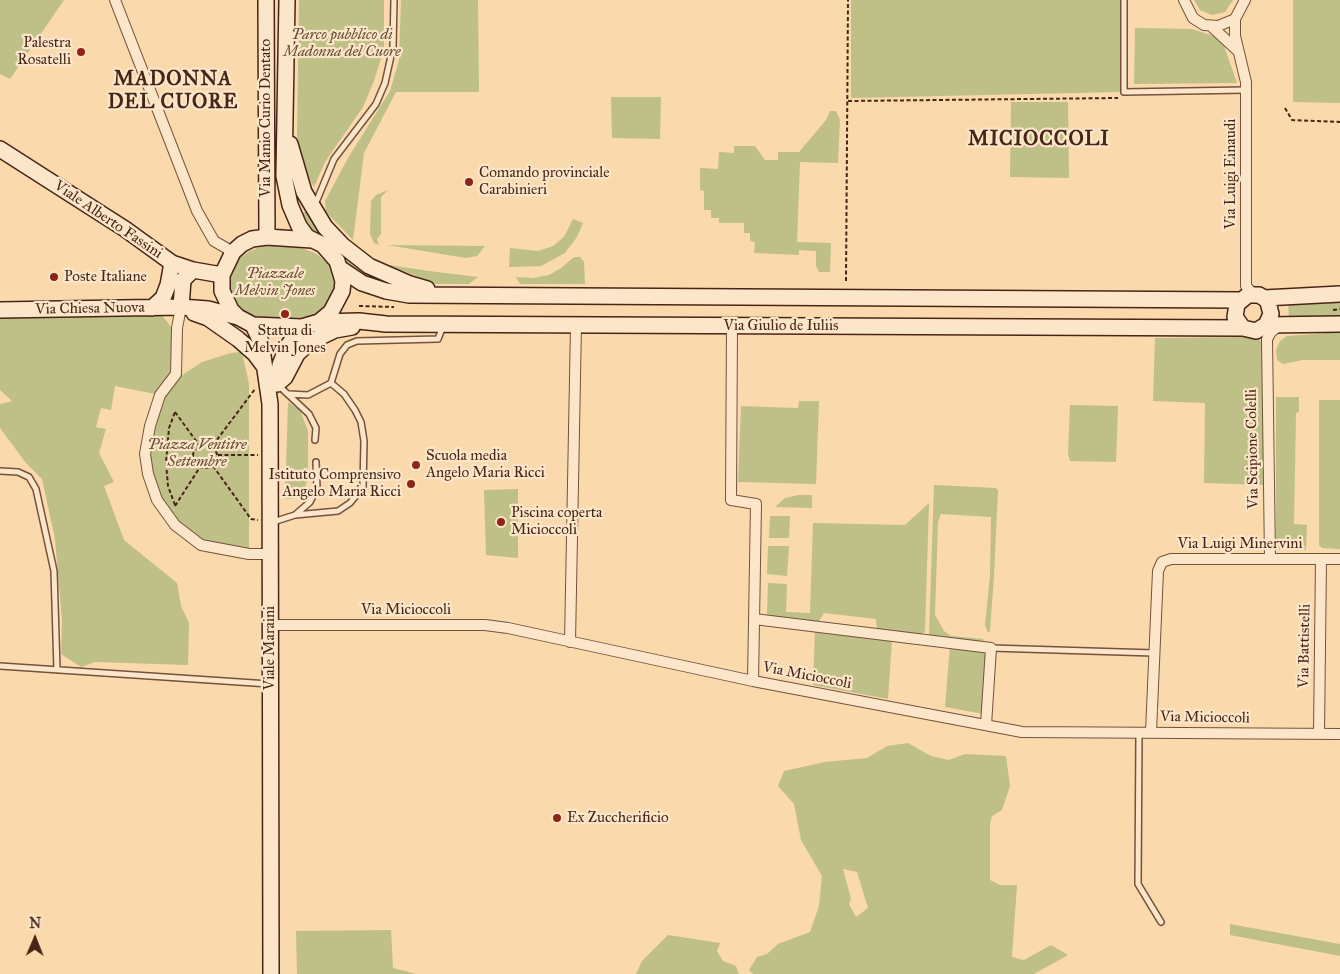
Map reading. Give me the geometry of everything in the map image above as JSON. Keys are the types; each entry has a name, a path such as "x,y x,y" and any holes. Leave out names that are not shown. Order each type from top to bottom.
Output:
{"main road":[{"name":"Via Manio Curio Dentato","path":"266,0 267,237"},
{"path":"287,0 284,176 290,205 299,226 307,237 323,245 333,255 340,269 343,282 338,302 320,322 302,327 252,325 238,317 226,302 222,291 222,275 233,252 252,239 267,237 312,240"},
{"path":"286,121 292,155 304,192 325,227 342,245 369,266 410,284 448,294"},
{"name":"Viale Alberto Fassini","path":"0,149 124,229 172,263 193,270 222,275"},
{"path":"152,308 163,298 168,285 172,263"},
{"name":"Via Giulio de Iuliis","path":"340,269 362,283 386,291 409,294 1252,297 1340,294"},
{"path":"193,270 183,280 181,307 208,318 226,329 255,354 264,368"},
{"path":"1252,297 1268,302 1272,314 1262,330 1237,322 1234,313 1252,297"},
{"name":"Via Chiesa Nuova","path":"0,310 181,307 208,309 238,317"},
{"name":"Via Giulio de Iuliis","path":"320,322 1262,330 1340,324"},
{"path":"272,386 285,377 297,354 310,342 335,330 386,324"},
{"name":"Viale Maraini","path":"252,325 260,342 264,368 272,386 270,404 271,974"},
{"path":"272,386 287,347 302,327"}],"street":[{"path":"115,0 197,212 214,241 233,252"},
{"path":"1184,0 1193,18 1211,26 1228,40 1239,53"},
{"path":"1211,26 1224,25 1236,18 1246,0"},
{"name":"Via Luigi Einaudi","path":"1236,18 1235,36 1246,90 1246,286 1252,297"},
{"path":"181,307 177,328 176,374 160,395 150,426 145,454 148,474 158,500 175,525 201,545 249,554 270,554"},
{"path":"570,642 576,325"},
{"path":"732,326 731,500 756,504 753,681"},
{"name":"Via Scipione Colelli","path":"1262,330 1270,559"},
{"name":"Via Luigi Minervini","path":"1151,732 1158,571 1162,562 1171,559 1340,559"},
{"name":"Via Battistelli","path":"1319,734 1321,559"},
{"path":"754,619 990,648 986,725"},
{"name":"Via Micioccoli","path":"270,625 485,625 508,628 753,681 1034,733 1340,734"}],"lane":[{"path":"317,200 334,159 376,104 385,84 393,47 394,0"},
{"path":"1124,0 1124,92 1246,90"},
{"path":"289,394 308,395 331,383 340,354 347,345 357,341 438,339 444,324"},
{"path":"270,523 295,515 338,511 350,503 363,487 362,422 344,394 331,383"},
{"path":"272,386 289,394 309,414 316,428 316,440"},
{"path":"295,515 310,502 317,488 316,462"},
{"path":"0,471 18,472 29,477 36,489 54,571 57,670"},
{"path":"990,648 1154,653"},
{"path":"0,666 270,684"},
{"path":"1139,732 1138,884 1161,922"}],"path":[{"path":"846,281 848,0"},
{"path":"848,101 1118,98 1124,92"},
{"path":"1286,108 1292,120 1340,122"},
{"path":"213,446 254,389 272,386"},
{"path":"199,445 175,412 169,428 166,463 168,486 175,506 200,467"},
{"path":"213,466 200,467 194,461 193,454 199,445 208,443 213,446 218,454"},
{"path":"218,454 270,455"},
{"path":"213,466 218,454"},
{"path":"213,466 251,519 270,523"}],"green space":[{"path":"0,0 64,0 10,79 0,74"},
{"name":"Parco pubblico di Madonna del Cuore","path":"299,0 384,0 384,49 374,81 363,107 325,162 314,187 304,169 297,137"},
{"path":"401,0 478,0 479,92 396,92 364,153 353,240 326,212 325,201 348,158 390,91 399,60"},
{"path":"851,0 1120,0 1120,92 851,98"},
{"path":"1194,0 1233,0 1225,12 1212,15 1200,10"},
{"path":"1293,0 1340,0 1340,103 1293,102"},
{"path":"1135,28 1192,29 1217,37 1224,46 1237,83 1134,84"},
{"path":"611,97 661,97 660,139 612,138"},
{"path":"1011,102 1068,102 1069,178 1010,177"},
{"path":"830,111 836,111 840,120 838,163 800,162 797,242 831,243 830,272 819,272 816,266 816,251 799,250 799,255 754,253 755,242 750,241 750,233 744,233 744,223 719,223 719,218 711,218 711,210 704,210 704,191 700,190 700,168 718,169 719,152 734,153 734,146 755,146 765,160 778,160 778,152 799,152 826,120"},
{"path":"388,190 381,197 381,234 377,239 379,245 374,243 370,234 371,201 376,195"},
{"path":"308,211 363,269 360,276 351,269 328,241 306,228 297,214"},
{"path":"573,219 583,223 577,237 565,253 541,266 509,267 510,248 538,251 553,246 564,237"},
{"name":"Piazzale Melvin Jones","path":"268,244 296,246 315,253 326,261 334,272 335,285 331,299 318,313 303,319 276,323 255,318 242,312 232,299 230,276 237,260 250,251"},
{"path":"387,245 485,246 477,256 466,258"},
{"path":"574,257 580,257 584,262 585,284 520,284 516,277 533,278 549,275"},
{"path":"389,265 478,277 469,284 436,284"},
{"path":"1340,298 1340,315 1289,319 1288,302"},
{"name":"Piazza Ventitre Settembre","path":"160,313 172,328 170,375 179,377 202,362 231,353 242,352 249,384 249,554 201,545 157,500 145,454 160,395 115,386 111,410 101,408 96,427 106,429 99,453 114,482 104,486 124,540 177,583 181,606 189,623 188,665 95,662 81,667 61,654 62,620 55,539 42,479 26,463 0,428 0,404 12,401 0,390 0,317"},
{"path":"1340,332 1340,360 1303,360 1283,364 1277,360 1276,350 1280,341 1287,336"},
{"path":"1255,337 1264,343 1265,485 1204,483 1205,403 1153,401 1155,338"},
{"path":"1276,397 1299,397 1299,412 1296,413 1294,524 1307,525 1306,550 1276,549"},
{"path":"1319,400 1340,400 1340,549 1322,548 1319,545"},
{"path":"799,401 819,401 816,484 738,482 741,406 798,408"},
{"path":"288,402 300,410 308,431 308,478 304,490 293,499 285,499"},
{"path":"1070,405 1118,406 1116,462 1070,461 1068,454"},
{"path":"934,485 996,488 998,490 994,576 990,631 988,633 985,625 990,576 991,517 941,514 938,522 935,615 944,631 951,636 983,639 984,643 930,637 929,635"},
{"name":"Piscina coperta Micioccoli","path":"518,489 518,558 486,555 484,490"},
{"path":"798,495 812,495 812,508 775,507 785,498"},
{"path":"929,503 925,631 920,636 877,630 876,619 824,613 818,623 767,615 768,583 787,584 786,612 810,613 813,523 905,525"},
{"path":"770,516 790,516 789,538 769,538"},
{"path":"768,546 789,546 787,576 767,574"},
{"path":"815,630 892,640 888,699 813,685"},
{"path":"950,646 988,650 984,714 945,707"},
{"path":"908,743 931,756 949,760 965,754 1006,756 1010,786 1002,810 992,816 990,824 990,880 1000,885 1017,885 1012,957 1024,960 1051,945 1068,955 1034,974 753,974 749,970 757,957 767,954 778,944 810,932 819,906 822,876 801,840 794,804 778,786 784,771 825,762 867,758 887,746","holes":["843,869 857,872 868,908 856,917 849,904 851,899"]},
{"path":"1230,924 1340,944 1340,956 1230,935"},
{"path":"391,930 393,968 416,974 297,974 296,931"},
{"path":"668,935 720,943 717,951 723,961 736,966 739,974 636,974 642,961"}],"place":[{"name":"Palestra Rosatelli","path":"81,52"},
{"name":"Comando provinciale Carabinieri","path":"469,182"},
{"name":"Poste Italiane","path":"54,277"},
{"name":"Statua di Melvin Jones","path":"285,314"},
{"name":"Scuola media Angelo Maria Ricci","path":"416,465"},
{"name":"Istituto Comprensivo Angelo Maria Ricci","path":"411,484"},
{"name":"Piscina coperta Micioccoli","path":"501,522"},
{"name":"Ex Zuccherificio","path":"557,818"}],"district":[{"name":"MADONNA DEL CUORE","path":"173,92"},
{"name":"MICIOCCOLI","path":"1039,140"}]}
